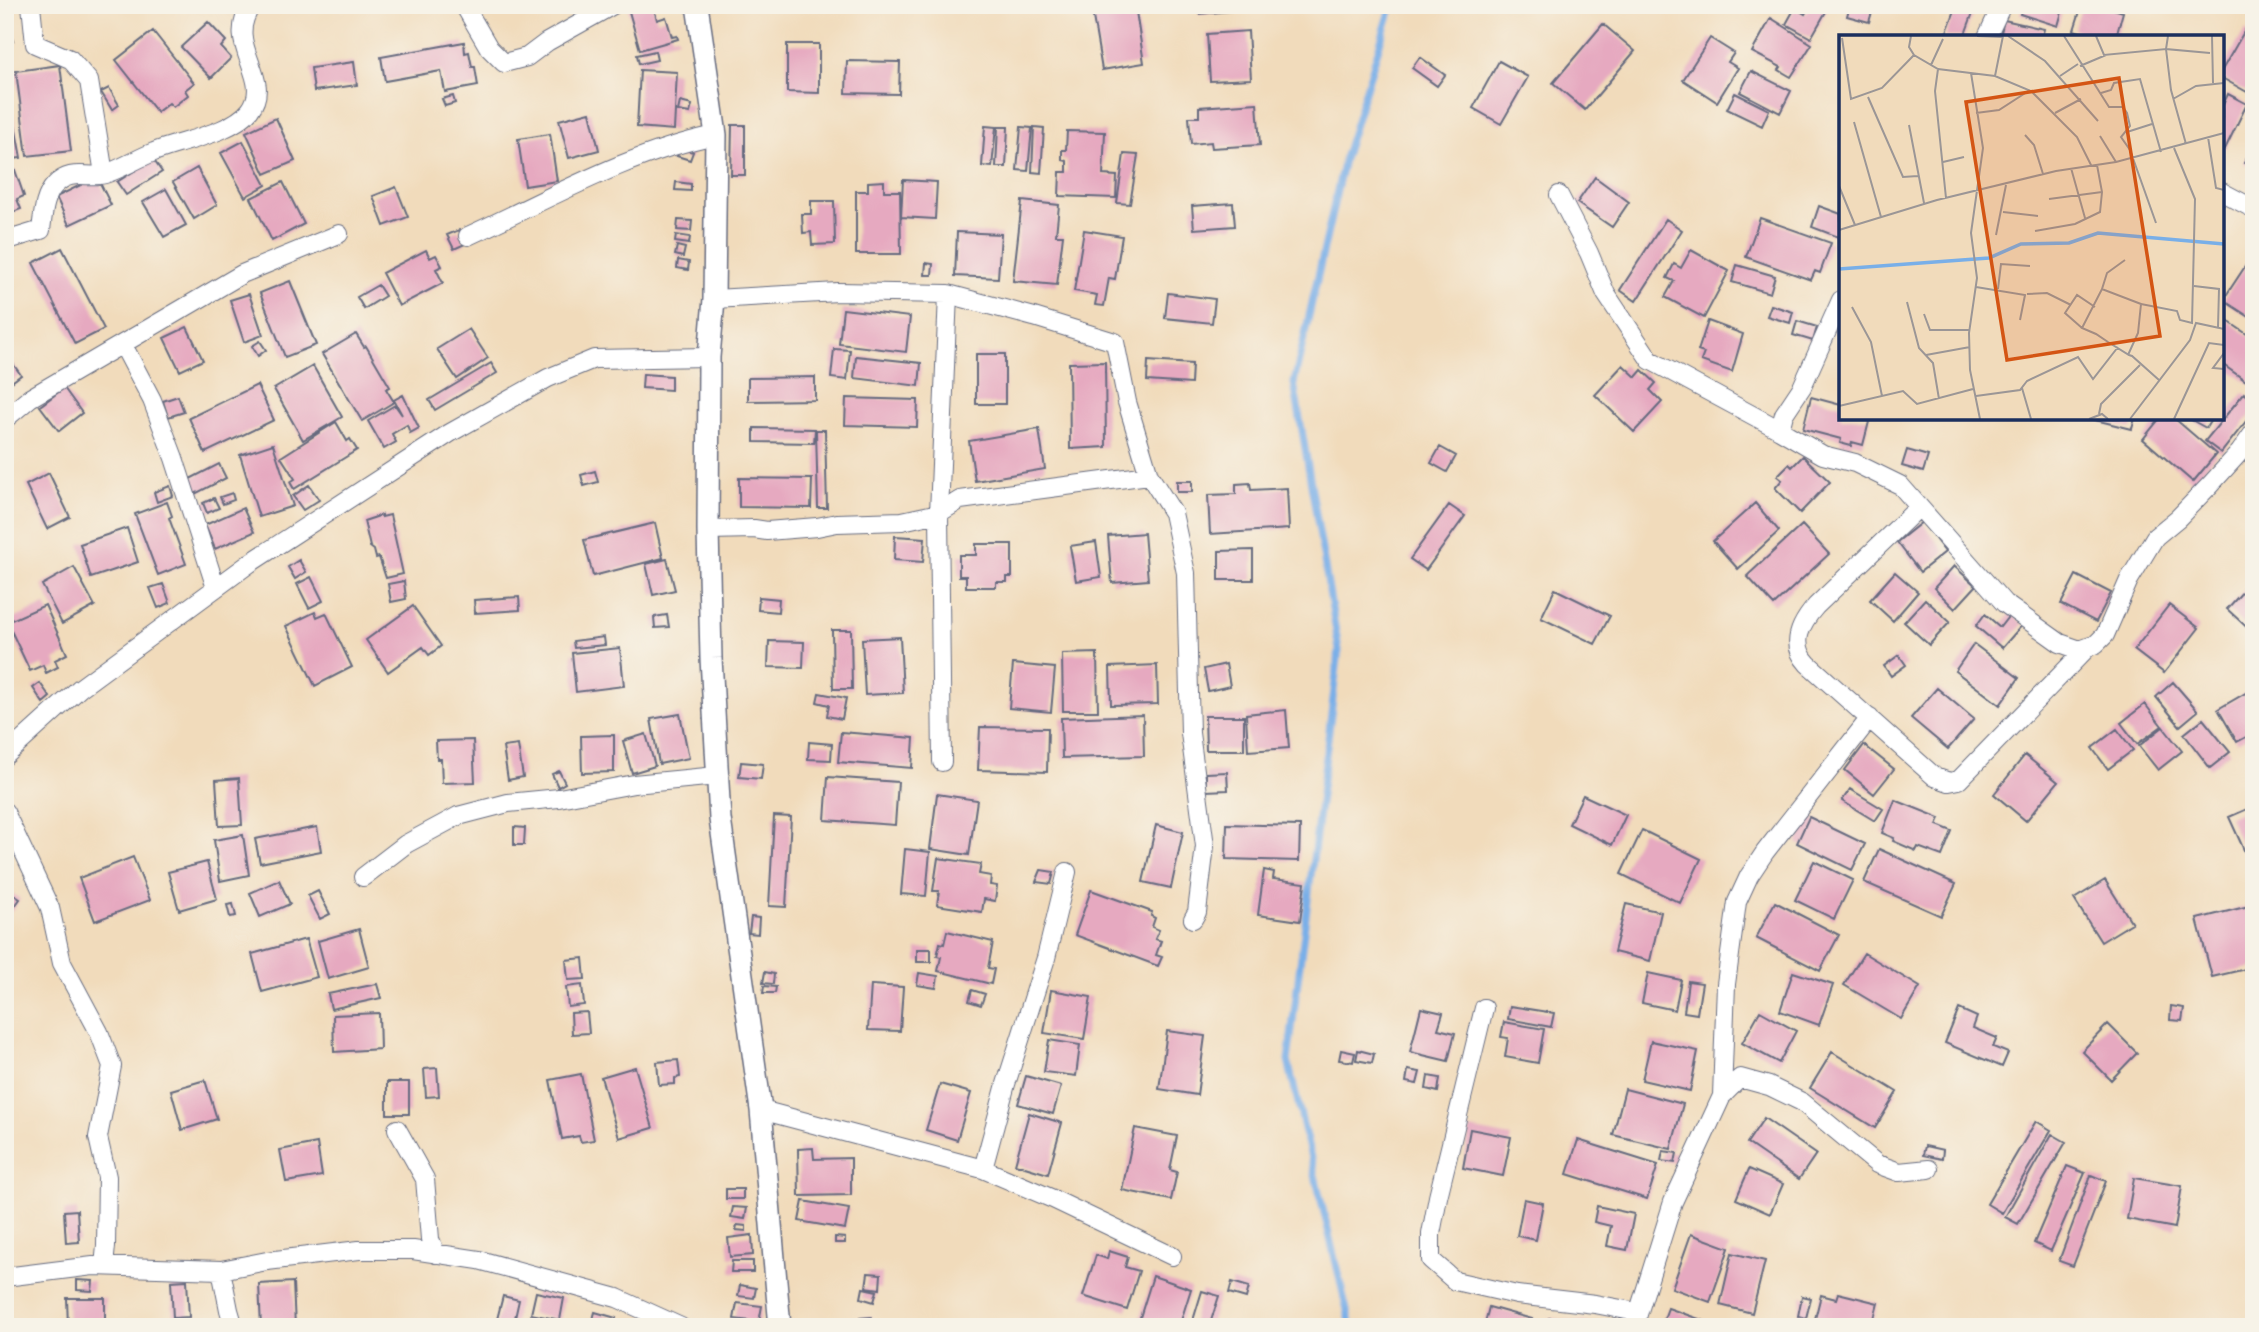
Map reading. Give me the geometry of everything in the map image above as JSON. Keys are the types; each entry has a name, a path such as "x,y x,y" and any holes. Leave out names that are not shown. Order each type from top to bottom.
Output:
{"street":[{"path":"31,5 35,44 70,59 89,81 104,174"},
{"path":"5,242 41,230 47,197 55,184 76,173 104,174 158,150 192,142 236,123 250,109 258,93 241,37 243,21 252,5"},
{"path":"464,5 489,48 504,63 527,57 547,42 613,5"},
{"path":"474,5 476,24"},
{"path":"697,5 716,135 715,299 709,357 708,530 710,658 717,776 720,819 761,1110 780,1327"},
{"path":"1988,35 2002,5"},
{"path":"468,236 647,153 680,142 716,135"},
{"path":"2224,193 2254,209"},
{"path":"1559,195 1589,253 1606,294 1650,360 1823,455 1855,463 1900,485 2004,603 2067,647 2080,650 2087,648 2105,635 2129,580 2155,537 2210,485 2254,432"},
{"path":"5,419 30,398 242,274 339,234"},
{"path":"715,299 838,292 948,294 1115,342 1127,402 1149,475 1173,513 1186,573 1190,733 1205,846 1197,912 1193,919"},
{"path":"942,762 939,513 948,294"},
{"path":"1780,430 1784,414 1802,387 1839,304"},
{"path":"123,345 152,400 174,458 216,588"},
{"path":"5,756 80,688 250,563 450,433 548,378 594,359 709,357"},
{"path":"708,530 767,531 837,523 902,521 939,513 960,500 1149,475"},
{"path":"1918,508 1816,606 1803,621 1798,636 1801,657 1935,777 1949,782 1959,780 2087,648"},
{"path":"1484,1008 1438,1197 1431,1234 1431,1260 1455,1281 1517,1295 1595,1304 1635,1319 1673,1202 1721,1096 1726,984 1737,902 1749,876 1765,852 1870,718"},
{"path":"363,877 406,844 458,816 508,803 559,798 634,784 717,776"},
{"path":"5,812 50,908 62,963 99,1032 112,1066 98,1137 107,1177 104,1266"},
{"path":"983,1169 1009,1072 1046,958 1067,872"},
{"path":"1721,1096 1740,1078 1769,1086 1802,1102 1877,1164 1899,1172 1929,1169"},
{"path":"761,1110 983,1169 1172,1256"},
{"path":"397,1129 425,1179 430,1239 436,1254"},
{"path":"5,1276 104,1266 222,1270 267,1261 359,1250 413,1250 479,1260 617,1298 681,1327"},
{"path":"222,1270 234,1327"}],"building":[{"path":"653,5 657,20 666,17 672,37 677,36 678,39 640,50 628,8"},
{"path":"1091,5 1135,5 1144,63 1102,70"},
{"path":"1199,5 1229,5 1230,11 1199,14"},
{"path":"1810,5 1823,5 1828,8 1811,38 1786,24 1795,8 1805,14"},
{"path":"1850,5 1874,5 1869,22 1847,16"},
{"path":"1957,5 1974,10 1965,35 1946,35"},
{"path":"2023,5 2064,5 2058,26 2020,14"},
{"path":"2082,5 2101,5 2123,12 2117,35 2089,35 2074,30"},
{"path":"5,17 13,41 5,43"},
{"path":"1771,18 1812,44 1791,77 1779,70 1781,67 1752,52"},
{"path":"2004,20 2044,29 2042,35 2000,35"},
{"path":"208,22 226,41 221,47 231,58 211,78 181,47"},
{"path":"1603,24 1635,51 1585,110 1553,83"},
{"path":"2245,30 2254,35 2254,81 2247,92 2224,79 2224,67"},
{"path":"153,31 194,83 185,90 188,95 173,107 169,103 157,112 116,60"},
{"path":"1248,31 1251,79 1210,81 1207,34"},
{"path":"1710,38 1734,53 1728,62 1738,68 1717,102 1683,80"},
{"path":"464,42 465,53 469,52 472,67 475,67 478,86 445,92 441,71 385,81 381,57"},
{"path":"787,44 819,44 819,93 787,92"},
{"path":"655,51 657,60 639,64 637,55"},
{"path":"1420,57 1445,75 1437,86 1412,68"},
{"path":"847,61 900,62 899,94 846,93"},
{"path":"1499,61 1528,77 1501,124 1473,108"},
{"path":"354,62 357,85 314,91 311,68"},
{"path":"60,65 71,151 27,156 16,71"},
{"path":"640,70 677,72 674,130 637,127"},
{"path":"5,71 21,158 5,160"},
{"path":"1751,71 1791,91 1780,113 1740,92"},
{"path":"109,88 119,105 112,110 101,92"},
{"path":"1735,93 1769,110 1762,126 1727,109"},
{"path":"2228,94 2247,104 2225,149 2224,148 2224,103"},
{"path":"453,96 455,103 445,106 442,99"},
{"path":"680,102 692,105 690,113 678,111"},
{"path":"1257,103 1260,145 1212,148 1211,142 1191,144 1189,117 1199,117 1199,107"},
{"path":"590,112 599,150 569,158 559,120"},
{"path":"276,118 295,161 265,174 246,132"},
{"path":"732,125 745,125 745,175 731,175"},
{"path":"985,126 996,127 992,167 982,166"},
{"path":"998,127 1008,127 1006,167 996,167"},
{"path":"1021,127 1032,128 1028,171 1017,170"},
{"path":"1034,127 1044,128 1041,173 1032,172"},
{"path":"1067,131 1105,132 1103,175 1117,176 1116,198 1059,196 1060,172 1067,172 1067,161 1062,160 1062,150 1066,150"},
{"path":"550,134 557,181 525,186 518,139"},
{"path":"243,141 266,185 245,197 221,153"},
{"path":"2254,143 2254,168 2244,163"},
{"path":"680,148 693,152 690,160 677,156"},
{"path":"1124,154 1138,155 1130,204 1117,203"},
{"path":"153,159 162,172 126,195 117,182"},
{"path":"197,168 217,205 194,219 173,182"},
{"path":"15,170 24,196 17,199 21,209 5,215 5,174"},
{"path":"97,177 111,205 69,225 56,197"},
{"path":"1595,177 1629,202 1612,227 1577,203"},
{"path":"903,180 937,182 935,219 901,217"},
{"path":"884,181 884,191 900,191 901,254 856,254 856,191 868,191 868,182"},
{"path":"283,182 304,224 272,241 251,198"},
{"path":"676,182 691,184 691,191 675,190"},
{"path":"396,187 408,217 384,226 373,196"},
{"path":"166,189 186,225 164,237 143,202"},
{"path":"811,201 834,201 835,244 812,245 811,232 803,233 802,214 811,214"},
{"path":"1022,201 1059,205 1056,235 1063,235 1057,285 1013,281"},
{"path":"1233,203 1235,226 1194,229 1192,206"},
{"path":"1819,206 1839,213 1839,237 1812,227"},
{"path":"1760,218 1831,243 1820,273 1815,271 1811,280 1746,257"},
{"path":"1666,219 1682,230 1636,301 1620,290"},
{"path":"678,220 692,221 691,231 677,230"},
{"path":"459,230 465,244 454,249 447,235"},
{"path":"1084,230 1122,236 1115,279 1109,278 1104,306 1095,305 1097,295 1074,291"},
{"path":"957,232 1001,234 998,278 955,276"},
{"path":"676,235 690,237 689,244 675,242"},
{"path":"677,246 685,248 683,257 675,255"},
{"path":"62,248 104,329 75,344 33,263"},
{"path":"426,250 430,258 436,255 442,266 436,269 443,283 399,306 382,273"},
{"path":"1691,250 1729,271 1704,318 1665,297 1674,281 1667,278 1674,264 1681,268"},
{"path":"2252,256 2254,257 2254,320 2224,298"},
{"path":"678,260 689,262 688,270 677,268"},
{"path":"926,263 933,264 932,275 925,275"},
{"path":"1737,265 1775,276 1770,293 1732,282"},
{"path":"290,281 316,345 285,357 260,293"},
{"path":"378,285 385,296 364,309 357,297"},
{"path":"1168,293 1215,299 1212,323 1165,318"},
{"path":"249,294 263,335 244,342 230,300"},
{"path":"1771,305 1793,312 1790,323 1767,316"},
{"path":"843,309 910,317 906,352 839,344"},
{"path":"2224,318 2254,339 2254,376 2249,383 2224,365"},
{"path":"1708,321 1743,334 1732,372 1701,361 1704,353 1698,351"},
{"path":"1797,321 1817,327 1813,341 1793,335"},
{"path":"187,327 203,360 180,371 164,338"},
{"path":"469,329 488,358 457,379 437,349"},
{"path":"356,334 390,387 386,389 394,402 362,421 322,354"},
{"path":"260,341 266,350 258,356 252,346"},
{"path":"834,349 850,350 847,380 831,378"},
{"path":"5,353 21,375 5,387"},
{"path":"976,354 1005,354 1005,404 976,404"},
{"path":"856,356 921,363 919,386 854,378"},
{"path":"1148,361 1192,364 1191,384 1147,381"},
{"path":"1105,362 1106,447 1070,449 1069,363"},
{"path":"491,363 497,373 435,410 429,400"},
{"path":"1623,365 1636,377 1642,370 1656,383 1650,390 1662,402 1634,432 1595,395"},
{"path":"313,366 342,417 303,440 274,389"},
{"path":"643,374 671,376 671,390 642,388"},
{"path":"815,377 815,400 748,401 748,378"},
{"path":"257,385 274,420 205,453 189,418"},
{"path":"64,388 82,413 59,431 40,406"},
{"path":"2244,393 2254,401 2254,411 2221,453 2205,441"},
{"path":"403,395 419,428 410,433 407,425 392,434 396,442 384,449 368,421 395,405 402,415 394,400"},
{"path":"178,396 184,412 168,417 163,401"},
{"path":"1811,397 1839,404 1839,420 1869,420 1863,445 1852,442 1851,446 1840,443 1841,439 1803,429"},
{"path":"846,398 918,400 917,427 845,425"},
{"path":"2095,420 2134,420 2132,429"},
{"path":"2158,420 2176,420 2216,454 2193,482 2143,439"},
{"path":"2192,420 2211,420 2206,428"},
{"path":"336,422 347,441 350,439 357,450 294,489 290,482 295,479 281,457"},
{"path":"754,428 815,429 814,443 754,442"},
{"path":"1039,429 1045,469 975,481 969,441"},
{"path":"816,430 825,430 827,508 818,508"},
{"path":"273,444 293,506 259,517 240,455"},
{"path":"1440,447 1456,456 1447,472 1431,463"},
{"path":"1907,450 1928,456 1923,472 1902,466"},
{"path":"1803,456 1830,482 1800,513 1775,488 1782,480 1777,476 1789,464 1792,467"},
{"path":"219,464 226,478 195,494 188,480"},
{"path":"595,471 598,482 584,486 581,475"},
{"path":"49,473 70,517 47,529 26,485"},
{"path":"739,478 812,479 811,508 739,507"},
{"path":"1177,481 1192,481 1192,492 1177,492"},
{"path":"1250,483 1251,490 1287,488 1289,529 1210,534 1208,495 1236,494 1236,484"},
{"path":"309,485 319,500 303,510 293,496"},
{"path":"170,486 173,496 157,502 154,492"},
{"path":"232,493 234,500 223,504 220,497"},
{"path":"214,498 219,508 207,513 203,503"},
{"path":"167,502 172,516 169,518 186,564 158,575 135,514"},
{"path":"1755,503 1779,531 1738,569 1713,541"},
{"path":"1449,505 1465,516 1426,570 1410,559"},
{"path":"243,508 254,532 215,549 205,525"},
{"path":"390,515 403,574 386,578 379,557 376,558 370,547 364,521"},
{"path":"1922,522 1945,552 1920,572 1897,542"},
{"path":"655,523 663,558 593,576 584,540"},
{"path":"1802,525 1829,554 1774,605 1747,576"},
{"path":"127,528 138,562 91,578 80,544"},
{"path":"1144,533 1148,580 1112,583 1108,536"},
{"path":"895,536 925,538 923,562 894,560"},
{"path":"1096,542 1101,577 1076,581 1070,546"},
{"path":"976,544 1012,544 1012,577 1007,577 1007,582 996,582 996,587 966,587 966,576 959,576 959,555 976,555"},
{"path":"1253,550 1253,580 1219,580 1219,551"},
{"path":"667,559 675,590 653,595 646,564"},
{"path":"299,560 306,572 295,579 288,567"},
{"path":"1954,566 1976,586 1955,609 1934,588"},
{"path":"74,567 95,606 62,624 42,585"},
{"path":"1895,572 1918,592 1893,621 1870,600"},
{"path":"2076,575 2111,593 2096,622 2061,604"},
{"path":"311,577 323,601 309,608 297,584"},
{"path":"404,581 406,599 391,602 388,584"},
{"path":"163,584 170,603 158,608 150,588"},
{"path":"2246,588 2254,595 2254,634 2227,609"},
{"path":"1555,589 1610,616 1595,644 1541,618"},
{"path":"519,597 520,610 475,613 474,600"},
{"path":"759,597 779,599 778,612 758,610"},
{"path":"1925,599 1950,622 1929,645 1904,622"},
{"path":"45,605 67,654 55,660 58,667 46,673 43,665 30,671 7,622"},
{"path":"2169,605 2199,628 2164,673 2134,650"},
{"path":"413,606 441,646 429,655 423,647 388,672 366,640"},
{"path":"315,612 317,617 326,613 352,667 315,686 286,626"},
{"path":"2011,613 2023,624 2002,648 1976,626 1985,614 2000,627"},
{"path":"667,615 669,627 655,628 654,617"},
{"path":"832,630 851,630 852,689 833,689"},
{"path":"604,637 605,645 574,648 573,641"},
{"path":"900,637 903,693 865,695 862,639"},
{"path":"769,641 804,642 803,668 768,667"},
{"path":"1974,644 2019,678 2000,705 1955,671"},
{"path":"620,648 624,686 576,692 572,653"},
{"path":"1097,653 1098,711 1063,711 1062,654"},
{"path":"1899,655 1906,665 1891,676 1884,666"},
{"path":"1013,664 1055,668 1051,712 1009,708"},
{"path":"1226,664 1230,686 1208,691 1204,669"},
{"path":"1157,665 1158,704 1111,705 1110,667"},
{"path":"2173,682 2198,711 2180,726 2156,697"},
{"path":"40,683 50,697 43,703 33,688"},
{"path":"1937,688 1974,719 1948,749 1911,718"},
{"path":"2251,690 2254,696 2254,733 2237,742 2218,709"},
{"path":"819,693 846,698 842,719 827,716 829,705 817,702"},
{"path":"2145,704 2162,726 2137,744 2121,723"},
{"path":"1286,710 1289,748 1248,751 1246,714"},
{"path":"680,714 689,758 659,764 651,719"},
{"path":"1143,715 1144,756 1062,758 1061,718"},
{"path":"1205,716 1244,716 1244,750 1206,750"},
{"path":"2203,719 2230,752 2210,768 2184,734"},
{"path":"980,727 1048,728 1047,772 978,770"},
{"path":"2163,727 2182,751 2158,770 2139,746"},
{"path":"2117,729 2133,750 2108,769 2092,748"},
{"path":"841,732 914,738 912,768 838,762"},
{"path":"646,734 655,766 632,773 623,741"},
{"path":"614,735 614,772 582,773 581,736"},
{"path":"473,740 475,782 442,783 441,759 437,759 436,741"},
{"path":"809,742 832,744 831,760 808,759"},
{"path":"518,745 523,777 508,780 503,747"},
{"path":"1864,745 1894,769 1874,794 1845,770"},
{"path":"2025,755 2058,782 2026,821 1994,794"},
{"path":"741,762 763,764 761,779 739,777"},
{"path":"559,771 565,783 558,787 552,774"},
{"path":"1227,772 1228,790 1206,791 1206,773"},
{"path":"828,777 898,782 895,825 825,820"},
{"path":"239,778 242,825 219,826 216,780"},
{"path":"1850,789 1883,809 1875,821 1842,801"},
{"path":"937,794 977,800 969,855 930,849"},
{"path":"1583,795 1626,815 1612,845 1569,824"},
{"path":"1895,800 1940,818 1937,825 1952,831 1942,856 1918,847 1916,851 1882,833"},
{"path":"2254,806 2254,872 2229,817"},
{"path":"774,816 791,817 786,907 769,906"},
{"path":"1809,817 1865,844 1852,870 1797,843"},
{"path":"1227,824 1300,826 1299,861 1226,859"},
{"path":"1156,825 1183,832 1171,888 1143,882"},
{"path":"317,827 321,851 260,863 255,839"},
{"path":"514,827 525,828 524,845 514,845"},
{"path":"1642,830 1701,859 1680,903 1621,874"},
{"path":"243,835 249,875 220,881 214,840"},
{"path":"905,849 930,852 926,896 901,894"},
{"path":"1879,849 1956,884 1941,916 1864,882"},
{"path":"133,857 150,900 95,921 79,878"},
{"path":"938,858 981,864 979,874 991,876 990,885 997,886 995,901 984,899 982,912 937,905 939,891 933,891"},
{"path":"1814,861 1853,880 1834,919 1795,900"},
{"path":"207,862 217,899 179,910 168,872"},
{"path":"1041,870 1054,872 1051,884 1036,882"},
{"path":"1264,870 1274,872 1273,879 1305,883 1300,921 1258,915"},
{"path":"279,880 290,904 260,917 250,893"},
{"path":"2105,880 2132,923 2101,942 2074,899"},
{"path":"5,889 20,899 5,920"},
{"path":"1091,890 1152,912 1151,916 1155,918 1152,927 1159,930 1155,939 1161,941 1156,955 1162,957 1158,966 1075,935"},
{"path":"318,891 330,914 320,919 308,896"},
{"path":"1775,902 1839,935 1820,971 1756,938"},
{"path":"233,904 236,916 230,917 227,905"},
{"path":"1626,904 1661,912 1650,961 1614,952"},
{"path":"2249,906 2254,924 2254,967 2212,977 2197,919"},
{"path":"751,917 759,918 758,934 749,933"},
{"path":"359,929 369,967 328,979 318,941"},
{"path":"947,931 993,942 988,968 994,969 991,984 938,971 941,957 937,956"},
{"path":"306,939 317,977 262,992 252,954"},
{"path":"917,949 931,949 931,962 917,962"},
{"path":"1864,953 1920,987 1901,1019 1844,985"},
{"path":"583,958 585,979 568,980 566,960"},
{"path":"765,972 774,974 773,984 763,983"},
{"path":"1793,972 1833,985 1819,1025 1780,1011"},
{"path":"919,973 938,976 936,988 917,985"},
{"path":"1648,973 1681,980 1675,1010 1642,1003"},
{"path":"1688,981 1702,983 1697,1014 1684,1012"},
{"path":"377,984 381,998 331,1009 328,994"},
{"path":"582,985 584,1005 568,1007 566,987"},
{"path":"871,985 903,987 900,1031 868,1030"},
{"path":"764,986 776,987 775,993 763,993"},
{"path":"972,990 985,994 981,1005 969,1001"},
{"path":"1051,990 1091,997 1084,1039 1044,1033"},
{"path":"1510,1006 1554,1013 1551,1027 1508,1019"},
{"path":"2171,1006 2184,1008 2182,1021 2170,1020"},
{"path":"1421,1008 1443,1013 1438,1029 1455,1033 1448,1061 1410,1052"},
{"path":"1959,1009 1977,1017 1973,1028 1997,1038 1993,1047 2008,1053 2002,1067 1945,1043"},
{"path":"1760,1011 1796,1031 1779,1063 1742,1043"},
{"path":"587,1012 589,1033 572,1034 571,1013"},
{"path":"379,1013 380,1049 334,1052 333,1015"},
{"path":"1504,1022 1544,1029 1538,1063 1505,1057 1508,1038 1501,1037"},
{"path":"2108,1024 2137,1053 2111,1080 2082,1051"},
{"path":"1167,1031 1205,1036 1197,1095 1159,1089"},
{"path":"1049,1040 1080,1045 1076,1076 1044,1072"},
{"path":"1651,1041 1698,1051 1690,1091 1642,1080"},
{"path":"1341,1050 1355,1053 1353,1062 1339,1060"},
{"path":"1358,1050 1374,1054 1372,1063 1356,1060"},
{"path":"1832,1052 1897,1092 1875,1128 1810,1088"},
{"path":"678,1060 680,1077 675,1078 675,1084 659,1085 657,1062"},
{"path":"635,1067 653,1128 619,1138 601,1077"},
{"path":"437,1068 439,1096 426,1097 424,1069"},
{"path":"1408,1070 1420,1072 1417,1084 1406,1082"},
{"path":"581,1074 594,1140 581,1142 579,1136 562,1139 550,1080"},
{"path":"1026,1076 1061,1086 1053,1114 1018,1104"},
{"path":"1428,1076 1440,1078 1438,1092 1426,1089"},
{"path":"205,1080 217,1119 182,1130 171,1090"},
{"path":"387,1082 409,1082 409,1114 387,1114"},
{"path":"940,1084 971,1093 957,1140 926,1130"},
{"path":"1625,1089 1683,1104 1671,1149 1613,1135"},
{"path":"1029,1113 1062,1123 1048,1174 1015,1164"},
{"path":"1764,1118 1816,1154 1799,1179 1747,1143"},
{"path":"2036,1121 2051,1130 2002,1213 1987,1204"},
{"path":"1135,1128 1177,1136 1170,1170 1177,1172 1171,1200 1122,1190"},
{"path":"1470,1129 1511,1137 1503,1176 1463,1168"},
{"path":"2052,1134 2066,1142 2018,1224 2005,1217"},
{"path":"1578,1140 1658,1165 1647,1199 1567,1174"},
{"path":"317,1143 322,1176 286,1182 280,1150"},
{"path":"1925,1146 1943,1150 1942,1159 1923,1155"},
{"path":"813,1148 814,1159 851,1158 851,1195 799,1196 798,1149"},
{"path":"1663,1151 1677,1153 1675,1163 1661,1161"},
{"path":"2067,1166 2085,1173 2051,1251 2034,1243"},
{"path":"1749,1169 1783,1184 1770,1214 1736,1199"},
{"path":"2091,1175 2106,1181 2073,1266 2059,1261"},
{"path":"2134,1178 2182,1186 2175,1228 2127,1219"},
{"path":"726,1189 743,1189 743,1199 726,1199"},
{"path":"1524,1199 1543,1203 1536,1240 1517,1236"},
{"path":"803,1201 849,1209 845,1229 799,1221"},
{"path":"1597,1206 1634,1214 1627,1250 1607,1246 1611,1226 1594,1222"},
{"path":"733,1207 747,1208 745,1219 731,1217"},
{"path":"77,1210 79,1242 66,1243 64,1211"},
{"path":"737,1225 746,1226 746,1231 736,1230"},
{"path":"1691,1234 1729,1248 1710,1302 1672,1288"},
{"path":"752,1235 753,1255 730,1257 728,1238"},
{"path":"835,1237 845,1238 845,1243 835,1243"},
{"path":"1109,1251 1128,1257 1125,1267 1139,1271 1127,1310 1083,1296 1096,1255 1107,1259"},
{"path":"1732,1253 1765,1261 1752,1313 1720,1305"},
{"path":"732,1261 753,1261 753,1272 731,1272"},
{"path":"868,1273 881,1274 880,1289 866,1287"},
{"path":"1153,1276 1191,1289 1179,1327 1137,1327"},
{"path":"77,1280 93,1281 92,1291 77,1290"},
{"path":"187,1280 189,1317 173,1318 171,1281"},
{"path":"293,1282 295,1327 261,1327 259,1284"},
{"path":"1232,1282 1249,1287 1246,1298 1229,1293"},
{"path":"740,1285 756,1288 754,1298 738,1296"},
{"path":"863,1288 877,1291 874,1302 861,1298"},
{"path":"1202,1291 1219,1296 1209,1327 1191,1327"},
{"path":"536,1292 564,1298 560,1320 531,1314"},
{"path":"1838,1293 1878,1303 1872,1327 1813,1327 1821,1295 1836,1299"},
{"path":"503,1296 519,1300 513,1327 495,1327"},
{"path":"1802,1296 1811,1298 1806,1318 1798,1316"},
{"path":"67,1298 105,1298 105,1327 68,1327"},
{"path":"737,1303 762,1306 759,1322 734,1319"},
{"path":"1489,1307 1532,1319 1530,1327 1484,1327"},
{"path":"1668,1308 1710,1323 1709,1327 1661,1327"},
{"path":"595,1312 616,1318 614,1327 591,1327"},
{"path":"871,1317 872,1326 861,1327 860,1318"},
{"path":"1549,1318 1598,1324 1598,1327 1548,1327"}],"waterway":[{"path":"1351,1327 1288,1061 1339,650 1294,383 1344,159 1392,5"}]}
